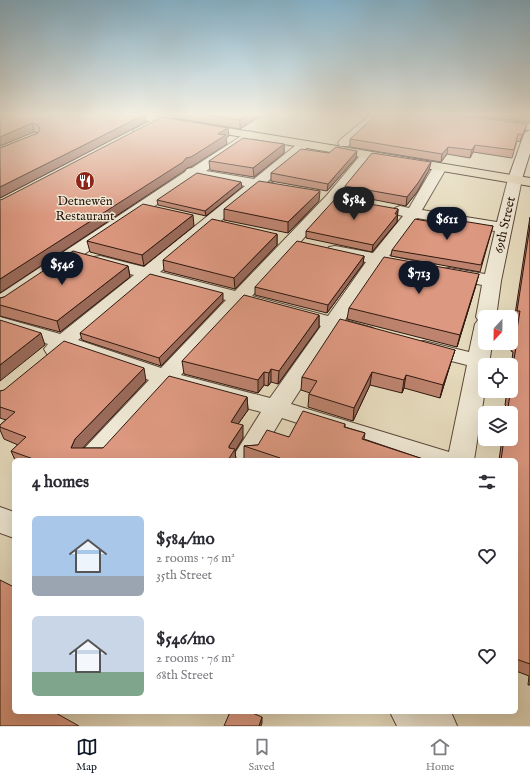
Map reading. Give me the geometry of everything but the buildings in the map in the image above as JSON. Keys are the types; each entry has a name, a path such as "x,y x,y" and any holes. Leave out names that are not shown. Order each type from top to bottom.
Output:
{"main road":[{"path":"333,149 440,167 521,175"},
{"path":"377,149 521,175 530,182"}],"street":[{"path":"0,303 228,149"},
{"path":"40,362 147,274 218,224 258,184 299,149"},
{"name":"69th Street","path":"487,310 503,228 521,175 527,149"},
{"path":"91,458 241,298 300,243 332,198 367,155"},
{"path":"245,458 276,408 333,323 377,260 413,213 440,167"},
{"path":"192,172 280,188"},
{"path":"140,208 164,213"},
{"path":"384,208 503,228"},
{"path":"187,218 218,224"},
{"path":"300,243 377,260 492,281"},
{"path":"71,254 387,337"},
{"path":"0,323 63,342 166,378 276,408 437,458"},
{"path":"410,343 478,361"},
{"path":"461,458 478,366"},
{"path":"0,519 12,525"}],"place":[{"name":"Detnewēn Restaurant","path":"85,181"}]}
